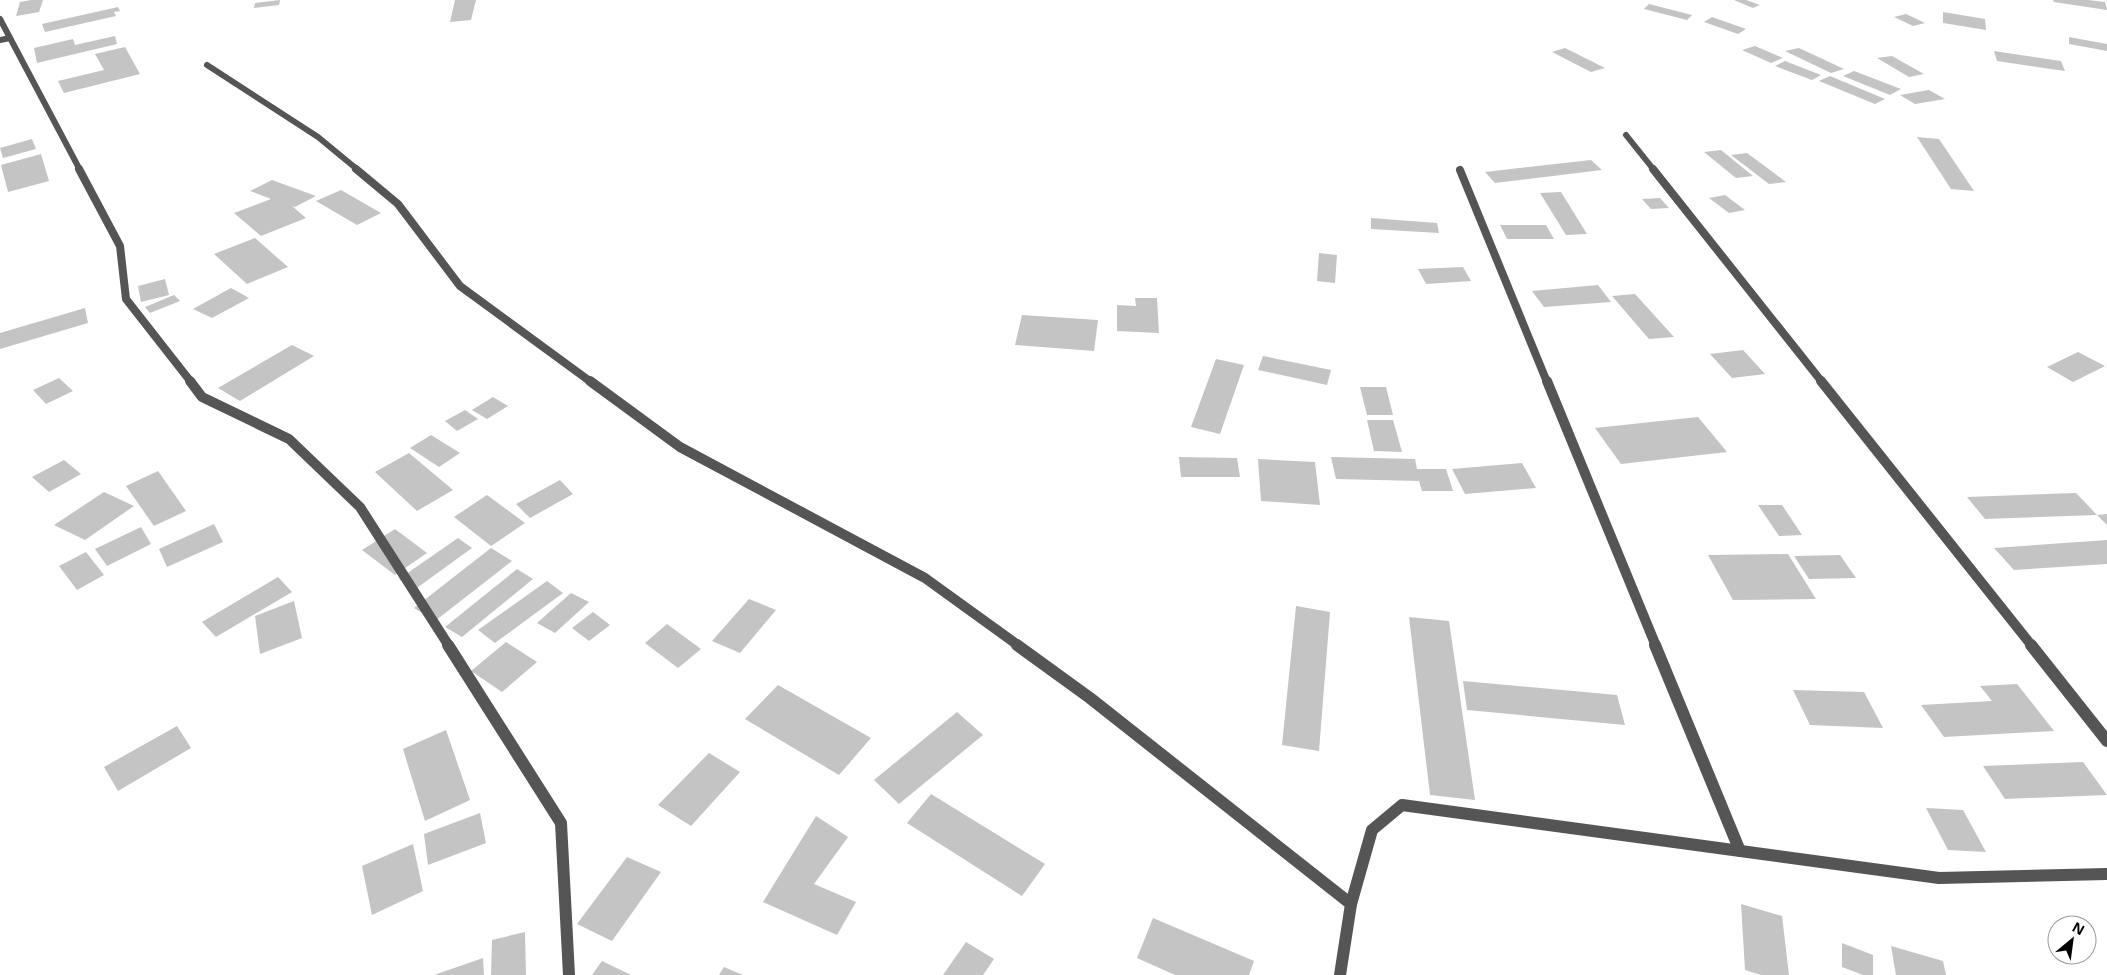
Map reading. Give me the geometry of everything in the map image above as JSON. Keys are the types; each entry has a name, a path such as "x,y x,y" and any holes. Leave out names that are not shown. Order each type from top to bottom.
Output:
{"street":[{"path":"0,19 5,38 120,246 126,299 202,397 289,439 360,506 561,823 569,975"},
{"path":"207,65 318,137 398,204 460,286 476,298 680,447 925,578 1090,698 1351,904"},
{"path":"1626,135 2107,741"},
{"path":"1460,170 1740,850"},
{"path":"1340,975 1351,904 1372,830 1402,805 1939,878 2107,874"}],"building":[{"path":"43,0 39,12 16,16 20,2"},
{"path":"280,0 279,5 254,8 255,3"},
{"path":"455,0 476,0 471,20 450,22"},
{"path":"1734,0 1746,0 1760,5 1753,8"},
{"path":"2053,0 2105,2 2107,10 2054,2"},
{"path":"1649,4 1692,15 1687,20 1644,9"},
{"path":"118,7 120,11 114,12 116,16 45,32 42,24"},
{"path":"1943,12 1985,19 1986,30 1943,23"},
{"path":"1906,14 1925,23 1913,26 1894,17"},
{"path":"1712,17 1746,29 1738,34 1704,22"},
{"path":"115,36 117,44 37,63 34,48 73,39 75,45"},
{"path":"2069,37 2107,44 2107,51 2069,44"},
{"path":"1755,46 1783,58 1771,63 1742,50"},
{"path":"125,47 140,74 64,93 58,81 104,70 95,54"},
{"path":"1565,48 1605,68 1591,72 1552,52"},
{"path":"1799,48 1844,69 1831,73 1785,51"},
{"path":"1994,51 2061,61 2065,71 1997,61"},
{"path":"1892,56 1924,74 1909,77 1877,58"},
{"path":"1785,61 1821,75 1812,80 1775,66"},
{"path":"1854,71 1901,89 1890,95 1843,76"},
{"path":"1830,76 1885,99 1875,104 1819,81"},
{"path":"1929,90 1945,99 1915,104 1900,95"},
{"path":"1917,137 1939,139 1974,191 1951,189"},
{"path":"32,139 36,149 3,158 0,148"},
{"path":"1721,150 1753,176 1736,178 1704,152"},
{"path":"1747,153 1786,182 1769,184 1731,155"},
{"path":"41,154 49,181 8,192 1,165"},
{"path":"1591,160 1602,170 1495,183 1485,172"},
{"path":"272,180 316,196 295,207 292,206 306,218 261,236 234,213 271,199 250,191"},
{"path":"341,190 381,213 357,225 316,201"},
{"path":"1561,192 1587,234 1566,235 1540,193"},
{"path":"1725,195 1745,210 1729,213 1709,198"},
{"path":"1660,198 1669,208 1651,209 1642,199"},
{"path":"1371,218 1437,223 1439,233 1371,229"},
{"path":"1500,225 1546,225 1554,239 1507,239"},
{"path":"255,238 288,267 247,284 214,254"},
{"path":"1319,253 1337,255 1335,283 1317,281"},
{"path":"1463,267 1471,281 1426,284 1418,269"},
{"path":"165,279 169,295 141,302 138,286"},
{"path":"1598,285 1611,302 1544,307 1532,291"},
{"path":"231,288 249,298 212,318 193,309"},
{"path":"1635,294 1674,337 1649,339 1612,296"},
{"path":"174,295 180,301 150,313 145,307"},
{"path":"1135,298 1157,298 1159,333 1117,331 1117,305 1136,306"},
{"path":"85,308 88,323 0,349 0,333"},
{"path":"1022,315 1098,320 1094,351 1015,345"},
{"path":"292,345 314,356 240,401 218,388"},
{"path":"1743,350 1765,374 1732,378 1710,354"},
{"path":"2078,352 2105,366 2073,382 2047,367"},
{"path":"1263,356 1331,370 1327,385 1258,370"},
{"path":"1216,359 1244,365 1220,434 1191,427"},
{"path":"59,378 73,391 46,404 33,390"},
{"path":"1360,387 1386,387 1393,415 1367,415"},
{"path":"493,397 508,406 487,419 472,410"},
{"path":"465,410 478,419 457,431 445,421"},
{"path":"1698,417 1727,452 1621,464 1595,428"},
{"path":"1367,420 1393,420 1402,452 1374,451"},
{"path":"431,435 460,453 439,467 410,448"},
{"path":"409,453 453,490 417,511 375,472"},
{"path":"1179,457 1237,458 1240,477 1181,477"},
{"path":"1331,457 1415,459 1417,469 1446,469 1453,491 1422,491 1419,481 1336,479"},
{"path":"1258,459 1315,462 1320,505 1261,501"},
{"path":"64,460 81,474 49,492 32,477"},
{"path":"1522,463 1536,488 1465,494 1452,469"},
{"path":"158,471 186,511 154,526 126,486"},
{"path":"560,480 573,494 530,518 516,504"},
{"path":"104,492 134,506 85,540 54,525"},
{"path":"2076,493 2097,515 1985,519 1967,497"},
{"path":"487,495 525,523 491,546 454,517"},
{"path":"1758,505 1782,505 1802,535 1779,536"},
{"path":"2107,514 2107,525 2097,515"},
{"path":"214,524 223,542 167,567 159,549"},
{"path":"141,527 151,544 107,566 95,549"},
{"path":"395,529 427,553 395,575 362,550"},
{"path":"458,538 472,548 414,590 399,579"},
{"path":"2107,540 2107,564 2014,570 1994,548"},
{"path":"491,548 512,561 435,621 414,608"},
{"path":"86,552 104,575 77,590 59,566"},
{"path":"1788,554 1816,599 1733,600 1708,555"},
{"path":"1840,555 1856,578 1809,579 1794,556"},
{"path":"517,569 533,579 462,637 445,627"},
{"path":"278,577 292,592 216,637 202,622"},
{"path":"547,581 563,593 495,643 478,630"},
{"path":"571,593 589,602 555,633 537,623"},
{"path":"749,599 776,610 740,653 712,641"},
{"path":"294,601 302,638 260,654 255,616"},
{"path":"1296,606 1330,612 1319,751 1282,745"},
{"path":"593,612 610,625 589,641 572,628"},
{"path":"1409,617 1449,621 1475,800 1430,795"},
{"path":"667,624 701,649 678,668 645,643"},
{"path":"506,642 537,662 502,692 471,671"},
{"path":"1463,681 1617,695 1625,725 1467,710"},
{"path":"2017,684 2054,731 1944,737 1921,705 1992,701 1980,686"},
{"path":"778,685 871,738 839,775 745,719"},
{"path":"1793,690 1864,692 1883,728 1810,725"},
{"path":"957,712 983,735 899,804 874,780"},
{"path":"177,726 191,748 118,791 104,767"},
{"path":"446,730 470,800 425,821 403,749"},
{"path":"709,753 740,772 691,826 658,805"},
{"path":"2083,762 2107,795 2005,799 1983,766"},
{"path":"931,794 1045,864 1022,896 907,823"},
{"path":"1926,808 1963,810 1986,852 1948,850"},
{"path":"480,813 486,843 428,865 424,834"},
{"path":"816,816 848,837 814,884 856,902 837,935 763,902"},
{"path":"413,844 423,891 372,915 362,866"},
{"path":"627,857 661,872 612,941 577,924"},
{"path":"1741,904 1782,916 1789,975 1761,975 1745,970"},
{"path":"1153,918 1254,961 1249,975 1175,975 1137,958"},
{"path":"525,932 526,975 491,975 492,940"},
{"path":"966,942 994,959 983,975 943,975"},
{"path":"1842,943 1873,955 1873,975 1863,975 1842,967"},
{"path":"1891,946 1943,961 1946,975 1896,975"},
{"path":"483,958 484,975 434,975"},
{"path":"602,961 631,975 592,975"},
{"path":"724,967 743,975 719,975"}]}
